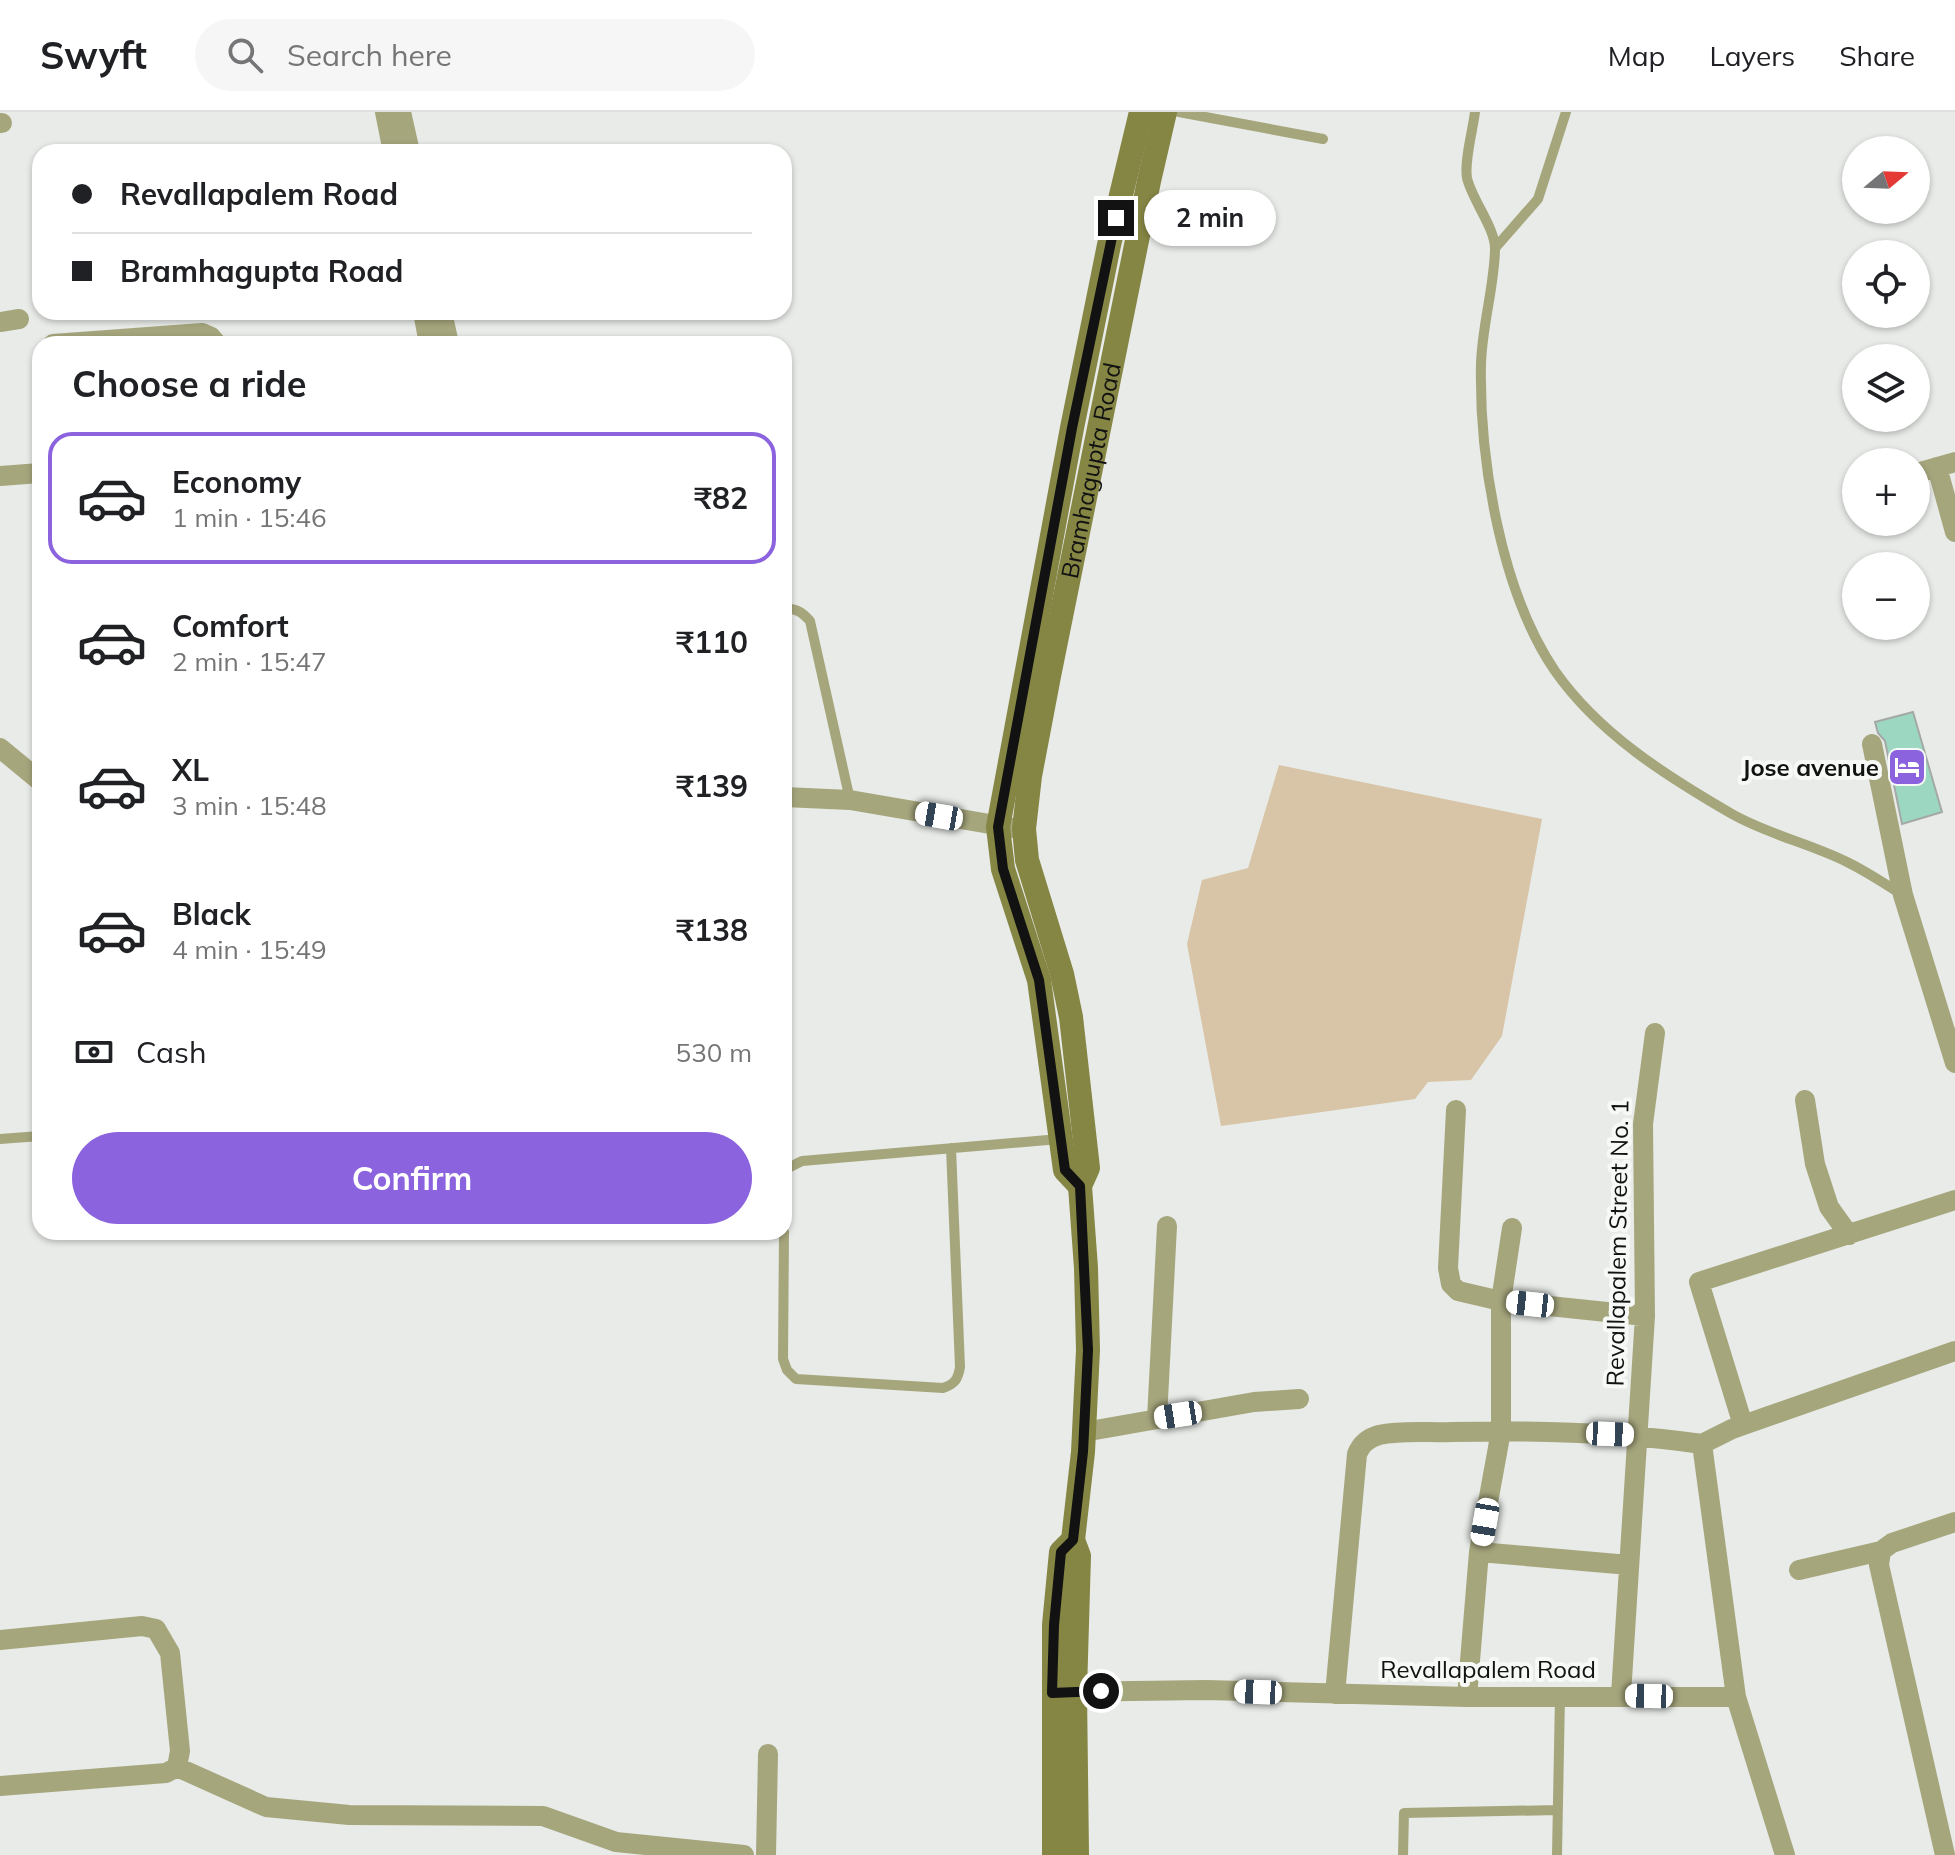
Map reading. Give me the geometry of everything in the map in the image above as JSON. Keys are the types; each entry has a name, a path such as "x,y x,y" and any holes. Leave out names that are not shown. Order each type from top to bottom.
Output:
{"street":[{"path":"385,112 391,144"},
{"path":"401,112 408,144"},
{"name":"Bramhagupta Road","path":"1141,112 1109,245 1072,428 998,827 1003,869 1039,980 1065,1170 1080,1186 1088,1168 1071,1017 1062,974 1027,860 1024,829 1030,776 1049,676 1165,112"},
{"path":"162,336 202,333 209,336"},
{"path":"1946,464 1955,532"},
{"path":"0,476 32,474"},
{"path":"1872,744 1903,895 1955,1063"},
{"path":"0,748 32,774"},
{"path":"792,797 850,800 1024,829"},
{"name":"Revallapalem Street No. 1","path":"1621,1695 1645,1316 1643,1124 1655,1033"},
{"path":"1805,1100 1815,1164 1829,1207 1849,1235"},
{"path":"1456,1110 1448,1268 1451,1284 1458,1291 1501,1301 1645,1316"},
{"path":"1077,1855 1054,1625 1061,1552 1073,1540 1084,1432 1088,1350 1080,1186"},
{"path":"1743,1425 1699,1282 1955,1200"},
{"path":"1157,1419 1167,1226"},
{"path":"1467,1697 1479,1552 1501,1431 1501,1301 1512,1228"},
{"path":"1335,1694 1357,1454 1361,1445 1369,1439 1391,1434 1501,1431 1637,1434 1702,1444 1743,1425 1955,1351"},
{"path":"1084,1432 1254,1402 1299,1399"},
{"path":"1702,1444 1736,1697 1785,1855"},
{"path":"1799,1570 1881,1551 1892,1543 1955,1522"},
{"path":"1881,1551 1879,1565 1945,1855"},
{"path":"1479,1552 1629,1565"},
{"path":"0,1640 142,1626 156,1629 170,1653 180,1751 177,1767"},
{"path":"1054,1855 1063,1692"},
{"name":"Revallapalem Road","path":"1063,1692 1736,1697"},
{"path":"766,1855 768,1754"},
{"path":"0,1786 152,1775 177,1767"},
{"path":"177,1767 266,1807 349,1815 543,1816 616,1842 744,1855"}],"lane":[{"path":"1179,112 1323,139"},
{"path":"1475,112 1466,176 1496,247 1481,362 1489,473 1510,578 1555,672 1628,748 1682,784 1736,816 1848,862 1903,895"},
{"path":"1496,247 1538,199 1566,112"},
{"path":"792,608 810,621 850,800"},
{"path":"0,1139 32,1137"},
{"path":"792,1166 802,1161 1061,1139"},
{"path":"784,1240 783,1359 787,1370 796,1379 943,1388 953,1384 959,1377 960,1367 951,1148"},
{"path":"1557,1855 1560,1696"},
{"path":"1403,1855 1404,1813 1558,1810"}],"shaded area":[{"path":"1279,765 1542,819 1502,1036 1471,1080 1428,1082 1415,1099 1221,1126 1187,944 1202,880 1248,868"}],"building":[{"name":"Jose avenue","path":"1913,712 1942,812 1902,824 1885,741 1878,733 1875,722"}],"place":[{"name":"Jose avenue","path":"1907,767"}],"route":[{"path":"1101,1691 1052,1693 1061,1552 1073,1540 1083,1452 1088,1350 1086,1268 1080,1186 1065,1170 1039,980 1003,869 998,827 1072,428 1116,218"}]}
